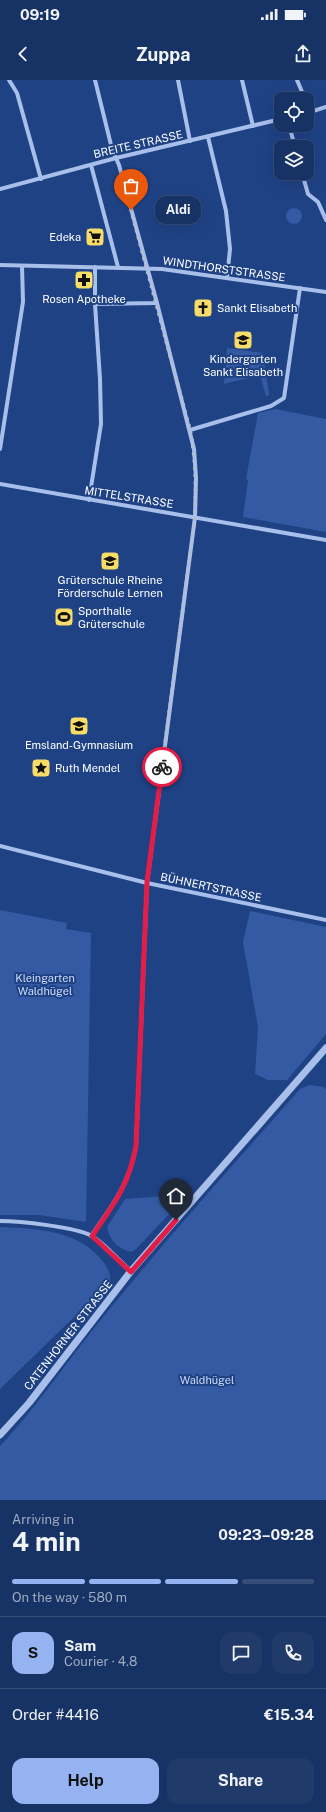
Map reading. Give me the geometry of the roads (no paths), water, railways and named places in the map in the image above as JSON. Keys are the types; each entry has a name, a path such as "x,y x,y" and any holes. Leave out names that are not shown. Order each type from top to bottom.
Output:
{"street":[{"path":"9,80 18,93 41,179"},
{"path":"92,1236 126,1184 132,1167 136,1146 147,882 195,517 196,478 194,450 190,430 148,269 94,80"},
{"path":"178,80 190,141"},
{"path":"242,80 253,126"},
{"path":"297,80 302,92"},
{"path":"314,111 326,107"},
{"name":"BREITE STRASSE","path":"0,189 116,158 274,121"},
{"path":"208,137 226,212 230,249 227,278"},
{"path":"91,165 118,267"},
{"path":"304,180 308,194 318,202 326,220"},
{"name":"WINDTHORSTSTRASSE","path":"0,265 162,269 326,292"},
{"path":"0,449 23,302 22,266"},
{"path":"89,500 101,424 100,379 95,304 95,267"},
{"path":"190,430 271,406 284,398 300,288"},
{"path":"95,304 156,303"},
{"name":"MITTELSTRASSE","path":"0,484 326,540"},
{"name":"BÜHNERTSTRASSE","path":"0,846 147,882 326,920"},
{"name":"CATENHORNER STRASSE","path":"0,1435 29,1403 131,1272 326,1048"},
{"path":"0,1221 17,1221 50,1226 92,1236 131,1272"}],"place":[{"name":"Aldi","path":"131,210"},
{"name":"Edeka","path":"95,237"},
{"name":"Rosen Apotheke","path":"84,280"},
{"name":"Sankt Elisabeth","path":"203,308"},
{"name":"Kindergarten Sankt Elisabeth","path":"243,340"},
{"name":"Grüterschule Rheine Förderschule Lernen","path":"110,561"},
{"name":"Sporthalle Grüterschule","path":"64,617"},
{"name":"Emsland-Gymnasium","path":"79,726"},
{"name":"Ruth Mendel","path":"41,768"}],"park label":[{"name":"Kleingarten Waldhügel","path":"45,984"},
{"name":"Waldhügel","path":"207,1380"}]}
